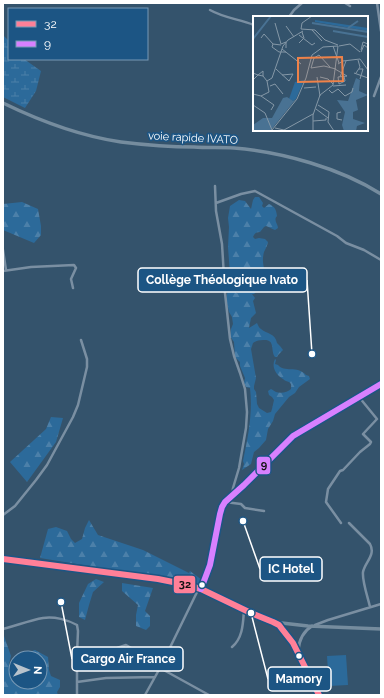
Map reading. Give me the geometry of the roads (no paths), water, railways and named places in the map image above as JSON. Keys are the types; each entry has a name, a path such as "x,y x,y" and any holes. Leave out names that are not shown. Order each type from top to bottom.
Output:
{"main road":[{"name":"voie rapide IVATO","path":"3,103 27,115 58,127 119,142 173,147 234,148 299,159 354,180 381,194"},
{"path":"3,559 158,579 183,584 200,589 273,622 314,626 381,629"}],"street":[{"path":"290,16 302,3"},
{"path":"345,3 350,6"},
{"path":"377,3 381,31"},
{"path":"210,10 219,15 253,25"},
{"path":"374,96 381,77"},
{"path":"216,186 216,210 222,244 230,339 245,389 247,412 246,428 232,494"},
{"path":"216,203 241,194 255,191 338,236 346,243 364,250 381,260"},
{"path":"3,250 4,271 31,267 74,266 76,268 71,279 73,288"},
{"path":"3,516 15,506 47,465 73,417 78,405 87,367 81,340"},
{"path":"145,695 156,677 200,589 210,565 220,514 225,502 232,494 244,485 286,441 381,384"},
{"path":"342,523 326,502 328,489 340,471 343,470 370,444 363,434 377,419 359,397"},
{"path":"225,502 241,504 245,508 264,511"},
{"path":"349,523 371,547 371,555 364,568 363,576 370,607"},
{"path":"298,652 302,636 307,630 328,620 381,604"},
{"path":"232,647 240,638 244,609"},
{"path":"3,630 44,618 54,618 71,622 78,626 77,695"},
{"path":"273,622 282,629 293,643 319,695"},
{"path":"77,654 117,648 126,645 159,664 160,668 209,695"},
{"path":"77,682 106,678 156,677"}],"place":[{"name":"Collège Théologique Ivato","path":"312,354"},
{"name":"IC Hotel","path":"243,521"},
{"name":"Cargo Air France","path":"61,602"},
{"name":"Mamory","path":"251,613"}]}
